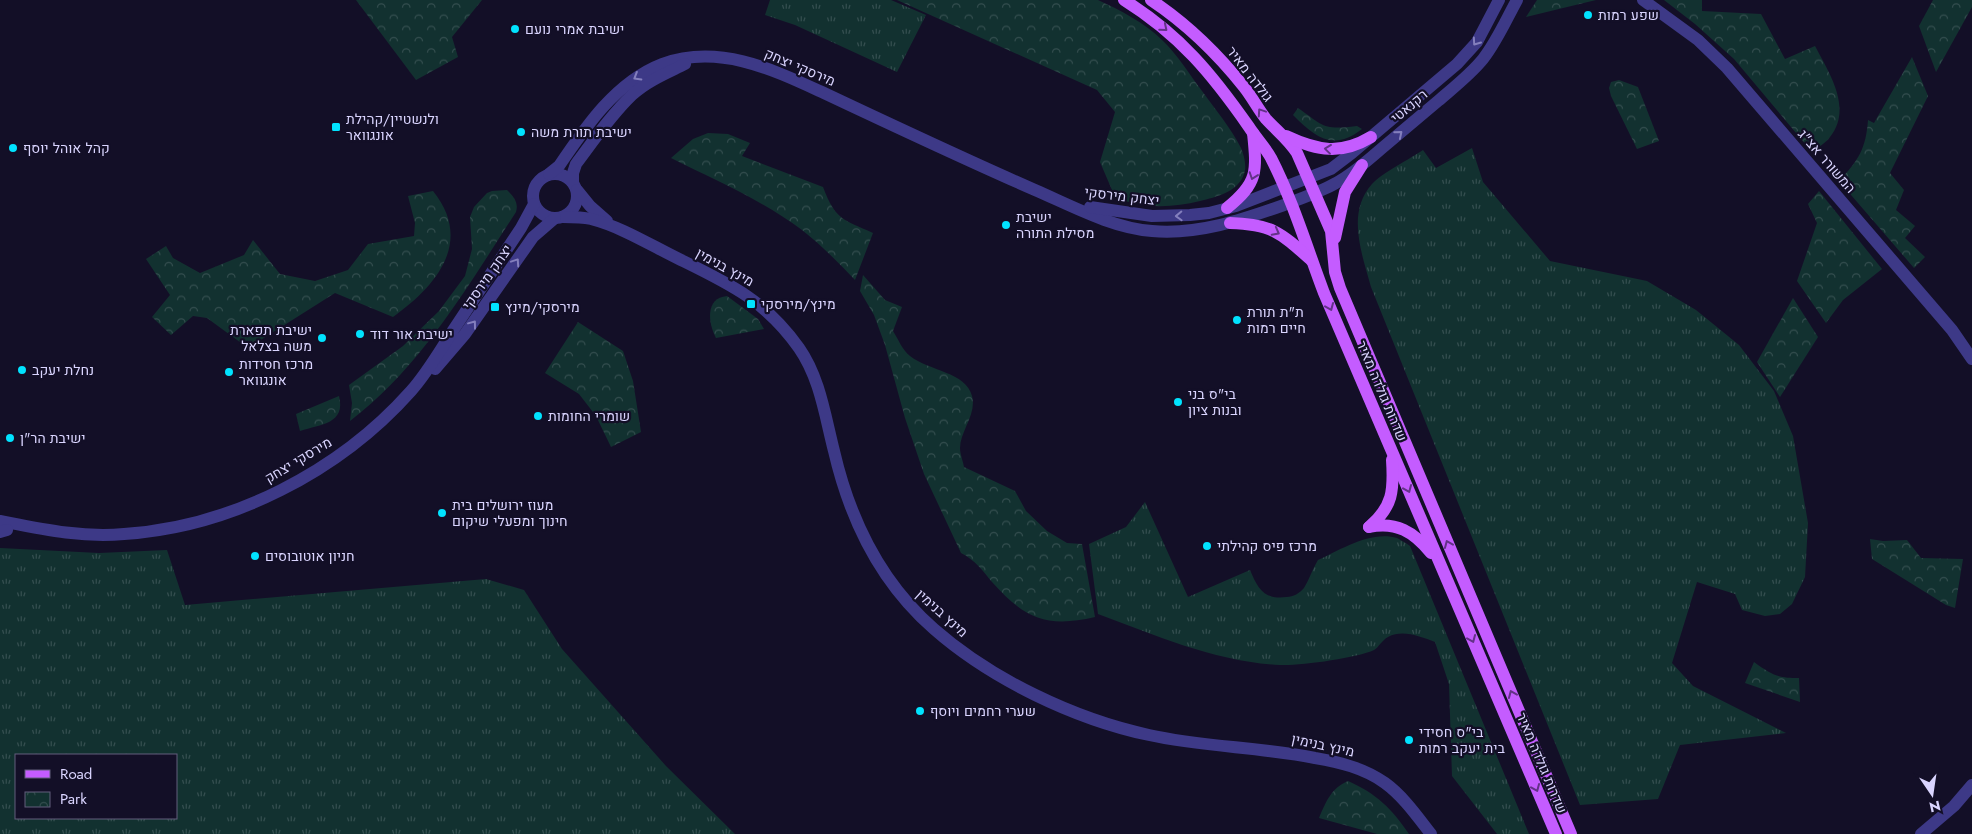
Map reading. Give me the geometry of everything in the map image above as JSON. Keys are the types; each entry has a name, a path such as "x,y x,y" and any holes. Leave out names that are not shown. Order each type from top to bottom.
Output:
{"main road":[{"name":"שדרות גולדה מאיר","path":"1124,0 1157,22 1195,57 1218,83 1270,156 1291,202 1313,262 1391,450 1556,834"},
{"name":"גולדה מאיר","path":"1151,0 1182,22 1207,45 1244,87 1265,118 1284,135 1297,153 1310,179"},
{"path":"1227,208 1240,198 1252,179 1256,167 1253,134"},
{"path":"1284,135 1308,144 1337,150 1358,145 1371,137"},
{"path":"1334,246 1345,192 1362,165"},
{"name":"שדרות גולדה מאיר","path":"1310,179 1331,231 1334,246 1335,272 1340,288 1571,834"},
{"path":"1230,223 1253,223 1277,232 1313,262"},
{"path":"1391,450 1393,481 1390,502 1381,516 1369,527 1381,524 1408,531 1423,544 1439,563"}],"street":[{"name":"רקנאטי","path":"1285,188 1331,169 1457,64 1477,42 1500,0"},
{"name":"רקנאטי","path":"1291,202 1339,182 1362,165 1468,75 1489,51 1517,0"},
{"name":"המשורר אצ\"ג","path":"1643,0 1698,40 1727,68 1952,330 1972,359"},
{"name":"מירסקי יצחק","path":"549,174 559,166 609,101 634,78 665,63 700,57 736,59 785,75 1066,203"},
{"path":"559,218 569,214 577,203 573,173 576,164 604,127 633,94 650,82 700,57"},
{"path":"549,174 562,175 575,186 600,216 619,230 590,219 559,218 542,214 534,204 533,192 535,186 538,181 549,174"},
{"name":"יצחק מירסקי","path":"1066,203 1152,216 1190,215 1227,208 1285,188"},
{"name":"יצחק מירסקי","path":"1066,203 1102,218 1151,231 1191,230 1230,223 1291,202"},
{"name":"יצחק מירסקי","path":"484,284 528,217 534,204"},
{"name":"יצחק מירסקי","path":"404,398 447,356 488,302 533,237 559,218"},
{"name":"מינץ בנימין","path":"619,230 744,292 766,310 788,334 808,362 814,377 851,511 872,554 891,584 907,603 936,631 969,657 1048,701 1087,717 1124,729 1175,739 1286,752 1370,773 1386,783 1414,812 1429,834"},
{"name":"מירסקי יצחק","path":"2,528 88,535 130,534 164,530 222,514 285,489 368,432 404,398 427,370 484,284"},
{"path":"1921,834 1954,806 1972,785"}],"green space":[{"path":"356,0 482,0 452,37 458,57 416,80"},
{"path":"770,0 891,0 926,15 897,72 795,25 765,15"},
{"path":"897,0 1098,0 1115,8 1132,17 1168,46 1228,126 1244,157 1245,168 1241,180 1226,193 1178,205 1136,204 1115,197 1100,162 1115,112 1097,90"},
{"path":"1537,0 1596,0 1526,17"},
{"path":"1664,0 1702,0 1702,11 1761,14 1785,59 1815,46 1832,79 1839,103 1837,126 1828,139 1812,152 1734,59 1695,24"},
{"path":"1933,0 1972,0 1972,7 1936,72 1919,26"},
{"path":"1912,57 1928,96 1890,173 1904,190 1896,210 1915,226 1905,238 1925,257 1914,268 1839,181 1852,167 1860,153 1868,120 1874,123"},
{"path":"1619,80 1638,87 1659,141 1637,149 1611,96 1609,88 1611,82"},
{"path":"1298,108 1325,126 1337,128 1357,126 1362,129 1342,140 1325,139 1309,130 1293,115"},
{"path":"708,133 728,134 750,143 742,156 823,187 832,207 842,218 873,233 855,280 816,242 787,219 738,191 671,158 693,139"},
{"path":"1472,148 1483,182 1550,261 1647,281 1696,310 1739,345 1774,391 1793,436 1808,523 1805,577 1792,604 1780,614 1765,616 1742,610 1735,594 1697,582 1672,663 1693,686 1786,733 1680,745 1658,799 1580,805 1371,287 1358,234 1360,208 1364,195 1377,180 1423,150 1436,168"},
{"path":"507,190 516,202 516,212 442,324 399,376 376,400 350,421 352,403 349,385 403,346 439,311 465,276 472,249 470,217 474,207 487,193"},
{"path":"433,191 445,210 450,228 450,245 444,262 435,277 409,305 393,317 335,293 248,348 207,318 193,316 171,335 152,317 170,295 146,259 166,246 173,258 200,273 244,255 253,240 280,274 315,281 348,270 368,244 414,236 415,223 408,196"},
{"path":"1819,191 1882,269 1843,300 1826,323 1797,281 1817,223 1808,204"},
{"path":"863,275 885,300 902,307 893,331 907,354 918,361 955,377 968,388 973,403 961,442 960,450 964,467 1015,491 1026,511 1047,531 1067,543 1082,544 1095,617 1050,621 1026,612 1004,595 975,562 961,553 924,474 905,418 885,345 874,315 860,291"},
{"path":"727,296 758,319 764,329 716,338 711,325 710,312 715,301"},
{"path":"1793,298 1818,337 1780,397 1757,362"},
{"path":"578,322 623,351 633,381 641,432 611,447 596,416 579,394 545,373"},
{"path":"339,396 339,412 335,418 300,431 296,414"},
{"path":"1145,502 1188,597 1250,570 1259,588 1267,595 1273,597 1292,596 1304,588 1318,560 1356,542 1387,536 1397,538 1410,546 1529,834 1497,834 1452,776 1449,684 1435,642 1412,635 1400,634 1388,637 1374,650 1355,656 1328,661 1280,665 1233,659 1188,647 1098,614 1089,544 1126,527"},
{"path":"1870,539 1883,541 1907,540 1921,558 1963,559 1955,608 1946,605 1872,559"},
{"path":"0,548 99,553 167,550 185,605 486,579 524,590 562,649 666,766 735,834 0,834"},
{"path":"1754,662 1775,675 1799,678 1800,702 1745,683"},
{"path":"1348,781 1367,791 1383,803 1409,834 1377,834 1319,818 1333,792 1337,787"}],"place":[{"name":"שפע רמות","path":"1588,15"},
{"name":"ישיבת אמרי נועם","path":"515,29"},
{"name":"ולנשטיין/קהילת אונגוואר","path":"336,127"},
{"name":"ישיבת תורת משה","path":"521,132"},
{"name":"קהל אוהל יוסף","path":"13,148"},
{"name":"ישיבת מסילת התורה","path":"1006,225"},
{"name":"מינץ/מירסקי","path":"751,304"},
{"name":"מירסקי/מינץ","path":"495,307"},
{"name":"ת\"ת תורת חיים רמות","path":"1237,320"},
{"name":"ישיבת אור דוד","path":"360,334"},
{"name":"ישיבת תפארת משה בצלאל","path":"322,338"},
{"name":"נחלת יעקב","path":"22,370"},
{"name":"מרכז חסידות אונגוואר","path":"229,372"},
{"name":"בי\"ס בני ובנות ציון","path":"1178,402"},
{"name":"שומרי החומות","path":"538,416"},
{"name":"ישיבת הר\"ן","path":"10,438"},
{"name":"מעוז ירושלים בית חינוך ומפעלי שיקום","path":"442,513"},
{"name":"מרכז פיס קהילתי","path":"1207,546"},
{"name":"חניון אוטובוסים","path":"255,556"},
{"name":"שערי רחמים ויוסף","path":"920,711"},
{"name":"בי\"ס חסידי בית יעקב רמות","path":"1409,740"}]}
